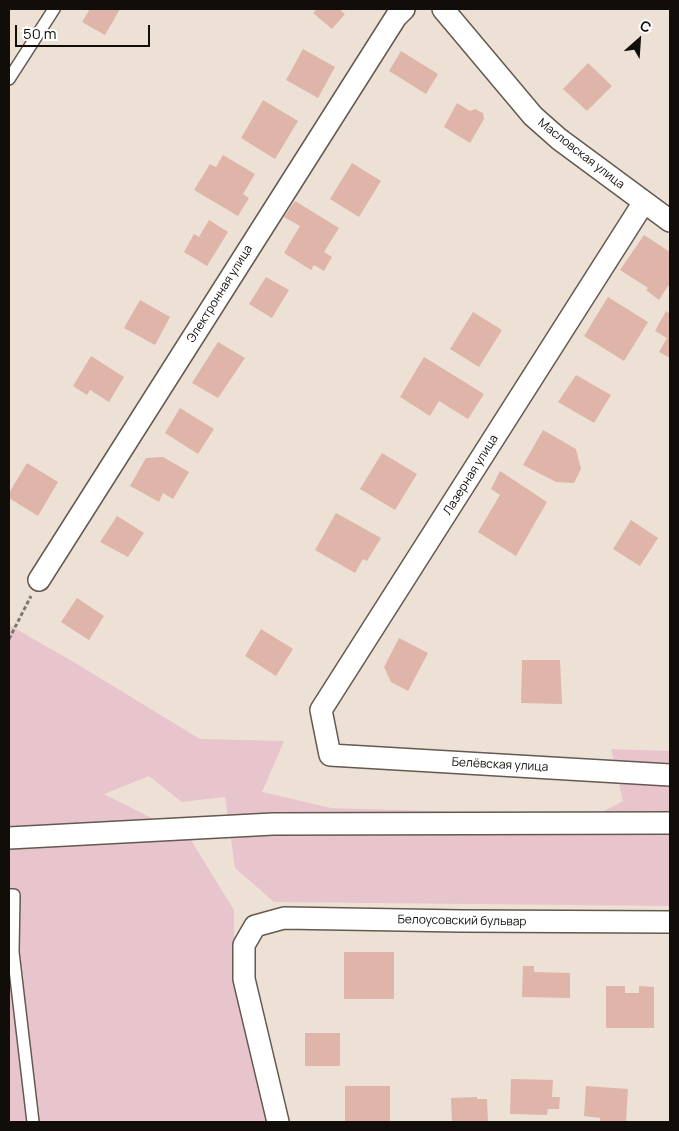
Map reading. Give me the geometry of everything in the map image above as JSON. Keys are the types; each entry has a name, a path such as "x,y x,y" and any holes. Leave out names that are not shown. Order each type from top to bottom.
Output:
{"street":[{"name":"Электронная улица","path":"39,580 396,17 404,9"},
{"name":"Масловская улица","path":"443,9 533,116 559,139 670,221"},
{"name":"Лазерная улица","path":"330,755 321,710 644,202"},
{"name":"Белёвская улица","path":"330,755 670,775"},
{"path":"9,838 272,824 670,823"},
{"name":"Белоусовский бульвар","path":"278,1122 244,979 244,945 255,926 284,918 471,922 670,922"}],"lane":[{"path":"9,79 54,9"},
{"path":"9,895 14,894 14,952 34,1122"}],"path":[{"path":"9,639 39,580"}],"shaded area":[{"path":"9,625 200,739 284,741 262,792 331,808 595,816 623,801 611,749 670,751 670,906 274,902 235,868 225,797 182,802 149,776 104,794 189,837 234,910 234,965 268,1122 9,1122"}],"building":[{"path":"90,9 120,9 105,35 82,22"},
{"path":"317,9 339,9 345,14 332,29 313,13"},
{"path":"303,49 335,67 318,98 286,80"},
{"path":"401,51 438,74 426,94 389,71"},
{"path":"588,63 612,86 587,111 563,89"},
{"path":"263,100 298,121 275,159 241,138"},
{"path":"457,103 470,111 475,109 483,113 484,119 470,143 444,127"},
{"path":"223,155 255,174 243,194 249,198 238,216 194,190 210,164 216,167"},
{"path":"352,163 381,181 359,217 330,199"},
{"path":"295,201 339,228 324,252 332,257 324,271 314,265 311,270 284,253 300,226 284,217"},
{"path":"209,220 228,232 207,266 184,252 194,234 199,237"},
{"path":"644,235 670,252 670,283 659,300 646,290 648,288 620,270"},
{"path":"266,277 289,290 272,318 249,304"},
{"path":"608,297 648,322 624,361 584,336"},
{"path":"140,300 170,317 155,345 124,328"},
{"path":"666,311 670,314 670,358 659,352 667,338 655,331"},
{"path":"473,312 502,330 479,367 450,349"},
{"path":"218,342 245,358 218,398 192,383"},
{"path":"91,356 124,377 109,402 90,390 87,395 73,386"},
{"path":"424,357 484,394 468,419 439,401 430,416 400,397"},
{"path":"576,375 611,395 594,423 558,402"},
{"path":"180,408 214,429 198,454 165,433"},
{"path":"543,430 576,449 581,469 574,483 556,482 523,465"},
{"path":"382,453 417,474 395,510 360,489"},
{"path":"163,457 189,472 173,499 163,493 159,502 130,486 146,458"},
{"path":"27,463 58,482 38,516 9,498 9,493"},
{"path":"500,471 547,502 516,556 478,532 500,495 491,489"},
{"path":"336,513 381,538 367,561 363,559 355,573 315,550"},
{"path":"117,516 144,533 128,557 100,542"},
{"path":"631,520 658,538 640,566 613,549"},
{"path":"77,598 104,616 89,640 61,622"},
{"path":"261,629 293,649 276,676 245,656"},
{"path":"399,638 428,653 408,691 391,682 384,667"},
{"path":"522,660 560,660 562,704 521,703"},
{"path":"344,952 394,952 394,999 344,999"},
{"path":"523,966 534,966 534,972 570,973 570,998 522,997"},
{"path":"606,986 625,986 625,993 639,993 639,986 654,987 654,1028 606,1028"},
{"path":"305,1033 340,1033 340,1066 305,1066"},
{"path":"511,1079 553,1080 552,1097 560,1097 559,1109 548,1109 547,1115 510,1114"},
{"path":"345,1086 390,1086 390,1122 345,1122"},
{"path":"586,1086 628,1089 626,1122 600,1121 600,1118 584,1116"},
{"path":"477,1097 477,1099 487,1099 488,1122 452,1122 451,1098"}]}
